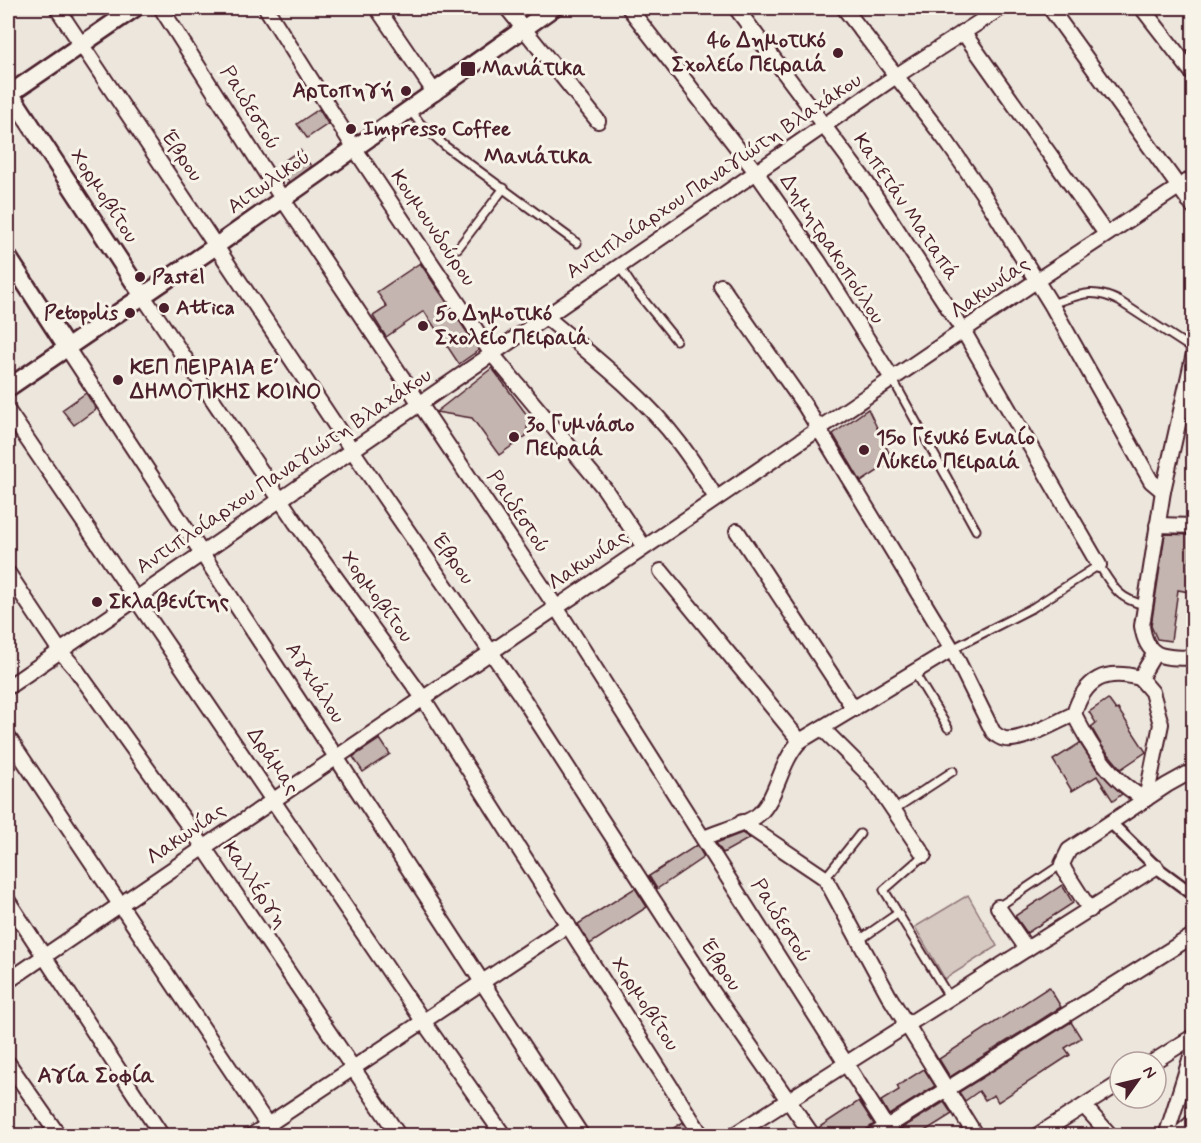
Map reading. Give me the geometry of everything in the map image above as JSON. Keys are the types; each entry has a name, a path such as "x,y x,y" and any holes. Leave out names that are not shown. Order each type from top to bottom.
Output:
{"street":[{"name":"Έβρου","path":"57,8 352,450 491,651 714,994 813,1136"},
{"path":"8,93 135,8"},
{"name":"Ραιδεστού","path":"161,8 284,198 556,607 889,1131"},
{"name":"Κουμουνδούρου","path":"266,8 355,149 492,354 604,488 644,547"},
{"path":"377,8 435,93"},
{"path":"507,8 598,121"},
{"name":"Αιτωλικού","path":"8,388 216,246 553,8"},
{"name":"Δημητρακοπούλου","path":"629,8 756,172 819,262 893,380"},
{"name":"Καπετάν Ματαπά","path":"736,8 866,182 964,332 1099,564"},
{"path":"844,8 966,167 1051,304 1151,481 1163,491"},
{"path":"1050,8 1194,208"},
{"path":"1142,8 1194,75"},
{"name":"Αντιπλοίαρχου Παναγιώτη Βλαχάκου","path":"8,687 136,597 963,32 991,10"},
{"path":"963,32 1106,234"},
{"name":"Χορμοβίτου","path":"8,93 280,499 423,698 702,1136"},
{"name":"Λακωνίας","path":"8,981 203,846 1036,281 1194,177"},
{"name":"Αγχιάλου","path":"8,257 582,1136"},
{"path":"721,286 791,384 952,649 993,732 1002,739 1013,739 1074,714"},
{"path":"546,317 647,406 680,444 716,498"},
{"path":"1194,352 1163,491 1142,626 1147,647 1155,653 1169,657 1194,658"},
{"name":"Δράμας","path":"8,411 423,1021 504,1136"},
{"path":"1157,525 1194,526"},
{"path":"737,531 854,709"},
{"path":"661,571 800,741"},
{"name":"Καλλέργη","path":"8,573 60,651 75,668 203,846 399,1136"},
{"path":"704,838 759,814 766,806 789,755 800,741 952,649"},
{"path":"1140,678 1155,653"},
{"path":"1110,675 1140,678 1152,692 1158,708 1161,724 1146,799 1130,792 1120,782 1091,744 1074,714 1086,687 1110,675"},
{"path":"822,728 872,778 924,855"},
{"path":"8,737 271,1130"},
{"path":"1090,910 1062,864 1069,850 1194,770"},
{"path":"742,822 825,878 858,941 976,1136"},
{"path":"1111,823 1156,867 1194,895"},
{"path":"732,1136 1156,867"},
{"path":"8,901 162,1136"},
{"path":"998,907 1027,949"},
{"path":"251,1136 271,1130 352,1068 568,925"},
{"path":"872,1136 889,1131 947,1089 1194,935"},
{"path":"1168,1052 1194,1036"},
{"path":"1166,1136 1189,1078 1194,1047"},
{"path":"8,1063 59,1136"},
{"path":"1036,1136 1108,1091"},
{"path":"1084,1106 1111,1136"},
{"path":"1177,1136 1194,1121"}],"lane":[{"path":"410,110 431,134 577,243"},
{"path":"458,248 504,188"},
{"path":"619,266 676,340"},
{"path":"1051,304 1086,292 1108,295 1194,352"},
{"name":"Δημητρακοπούλου","path":"893,380 976,531"},
{"path":"952,649 1034,607 1099,564 1118,594 1130,602 1145,605"},
{"path":"914,672 948,728"},
{"path":"895,809 953,771"},
{"path":"825,878 860,834"},
{"path":"924,855 884,891 949,997"},
{"path":"998,907 1062,864"},
{"path":"858,941 897,914"}],"shaded area":[{"path":"968,895 997,946 945,979 915,927"}],"building":[{"path":"319,109 328,124 307,138 297,124"},
{"path":"300,150 311,166 289,182 278,165"},
{"path":"420,263 479,350 459,364 424,311 386,337 373,316 387,307 377,292"},
{"path":"492,368 530,419 526,436 499,455 472,418 436,412"},
{"path":"86,393 96,409 74,425 62,410"},
{"name":"15ο Γενικό Ενιαίο Λύκειο Πειραιά","path":"868,409 893,461 861,482 833,434"},
{"path":"1165,534 1193,535 1189,571 1194,571 1194,593 1178,590 1171,641 1157,639 1151,626"},
{"path":"1108,699 1116,710 1118,709 1146,752 1121,769 1102,746 1091,727 1096,723 1089,712"},
{"path":"380,739 390,754 363,772 353,757"},
{"path":"1080,743 1096,768 1122,794 1113,801 1097,776 1072,791 1053,760"},
{"path":"742,833 750,838 723,853 716,843"},
{"path":"697,845 704,857 657,889 649,876"},
{"path":"1062,885 1073,903 1027,933 1015,916"},
{"path":"635,888 647,907 590,944 578,924"},
{"path":"1049,987 1061,1007 950,1077 939,1059"},
{"path":"1071,1022 1081,1038 1065,1048 1070,1055 998,1102 994,1095 985,1100 979,1091 965,1101 959,1092"},
{"path":"924,1069 935,1086 889,1115 881,1101 899,1090 897,1086"},
{"path":"859,1101 874,1124 863,1135 823,1136 818,1128"},
{"path":"944,1102 952,1114 917,1136 901,1136 899,1130"},
{"path":"683,1122 691,1136 661,1136"}],"place":[{"name":"46 Δημοτικό Σχολείο Πειραιά","path":"838,53"},
{"name":"Μανιάτικα","path":"468,69"},
{"name":"Αρτοπηγή","path":"406,91"},
{"name":"Impresso Coffee","path":"351,129"},
{"name":"Pastel","path":"140,277"},
{"name":"Attica","path":"164,308"},
{"name":"Petopolis","path":"130,313"},
{"name":"5ο Δημοτικό Σχολείο Πειραιά","path":"423,326"},
{"name":"ΚΕΠ ΠΕΙΡΑΙΑ Ε΄ ΔΗΜΟΤΙΚΗΣ ΚΟΙΝΟ","path":"118,380"},
{"name":"3ο Γυμνάσιο Πειραιά","path":"514,437"},
{"name":"15ο Γενικό Ενιαίο Λύκειο Πειραιά","path":"864,450"},
{"name":"Σκλαβενίτης","path":"97,602"}],"district":[{"name":"Μανιάτικα","path":"538,157"},
{"name":"Αγία Σοφία","path":"96,1076"}]}
